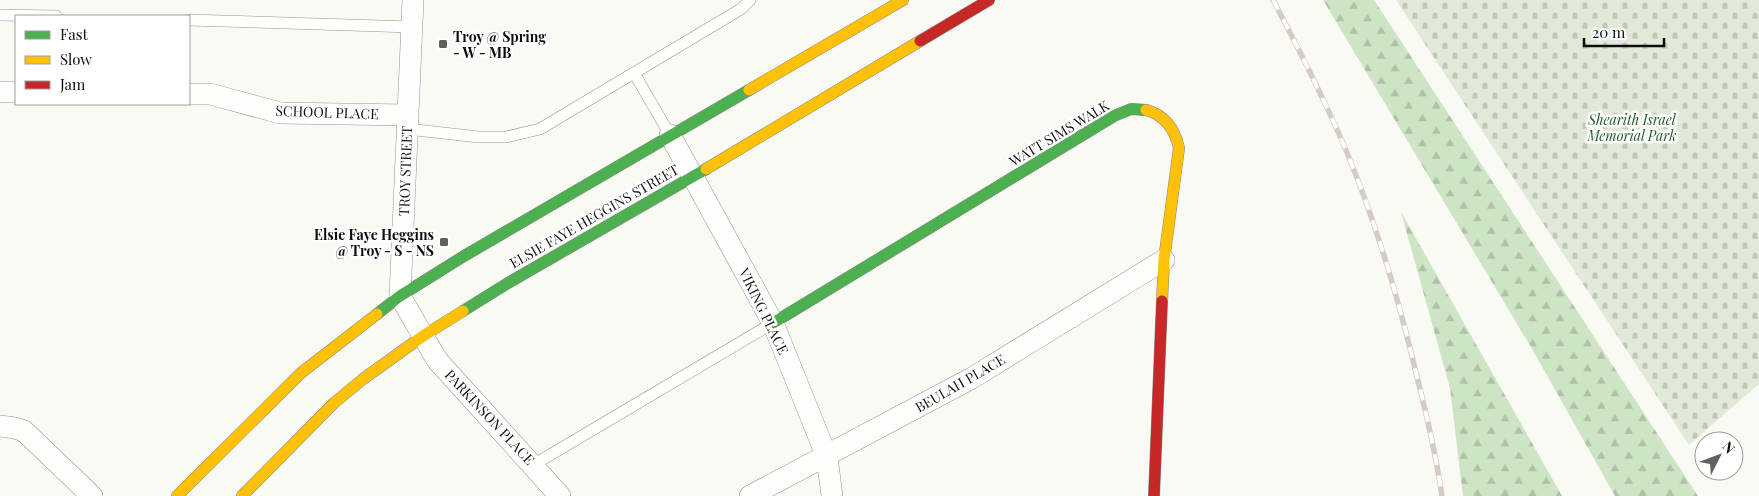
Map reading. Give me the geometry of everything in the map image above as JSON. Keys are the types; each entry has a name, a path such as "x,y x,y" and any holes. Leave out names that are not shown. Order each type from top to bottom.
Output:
{"main road":[{"path":"176,496 301,373 400,296 473,251 903,0"},
{"name":"ELSIE FAYE HEGGINS STREET","path":"242,496 334,404 363,379 423,336 508,283 692,178 989,0"},
{"name":"WATT SIMS WALK","path":"773,323 1114,116 1131,109 1146,111 1160,116 1171,126 1177,136 1179,148 1164,260 1154,496"}],"street":[{"name":"TROY STREET","path":"400,296 413,0"},
{"path":"0,92 15,92"},
{"name":"SCHOOL PLACE","path":"190,94 210,94 280,113 407,122"},
{"name":"VIKING PLACE","path":"670,136 773,323 827,457 832,496"},
{"name":"BEULAH PLACE","path":"750,496 781,478 827,457 972,378 1164,260"},
{"path":"400,296 423,336"},
{"name":"PARKINSON PLACE","path":"423,336 437,360 534,465 560,496"},
{"path":"0,426 24,431 92,496"}],"lane":[{"path":"407,122 480,137 506,138 540,129 741,9 750,0"},
{"path":"0,14 28,15"},
{"path":"190,20 412,27"},
{"path":"634,73 670,136"},
{"path":"534,465 773,323"}],"green space":[{"path":"1323,0 1374,0 1698,496 1615,496 1531,347"},
{"name":"Shearith Israel Memorial Park","path":"1396,0 1759,0 1759,384 1705,431 1694,431 1694,441 1689,445"},
{"path":"1401,212 1562,496 1463,496 1450,388"}],"railway":[{"path":"1273,0 1338,131 1377,234 1410,348 1431,436 1442,496"}],"traffic: fast":[{"path":"377,314 400,296 464,256 749,90"},
{"path":"773,323 1114,116 1131,109 1146,110"},
{"path":"463,311 706,169"}],"traffic: slow":[{"path":"749,90 903,0"},
{"path":"706,169 920,41"},
{"path":"1146,110 1164,119 1172,129 1179,148 1164,260 1162,301"},
{"path":"242,496 334,403 363,379 423,336 463,311"},
{"path":"177,496 301,373 377,314"}],"traffic: jam":[{"path":"920,41 989,0"},
{"path":"1154,496 1162,301"}],"place":[{"name":"Troy @ Spring - W - MB","path":"443,44"},
{"name":"Elsie Faye Heggins @ Troy - S - NS","path":"444,242"}]}
